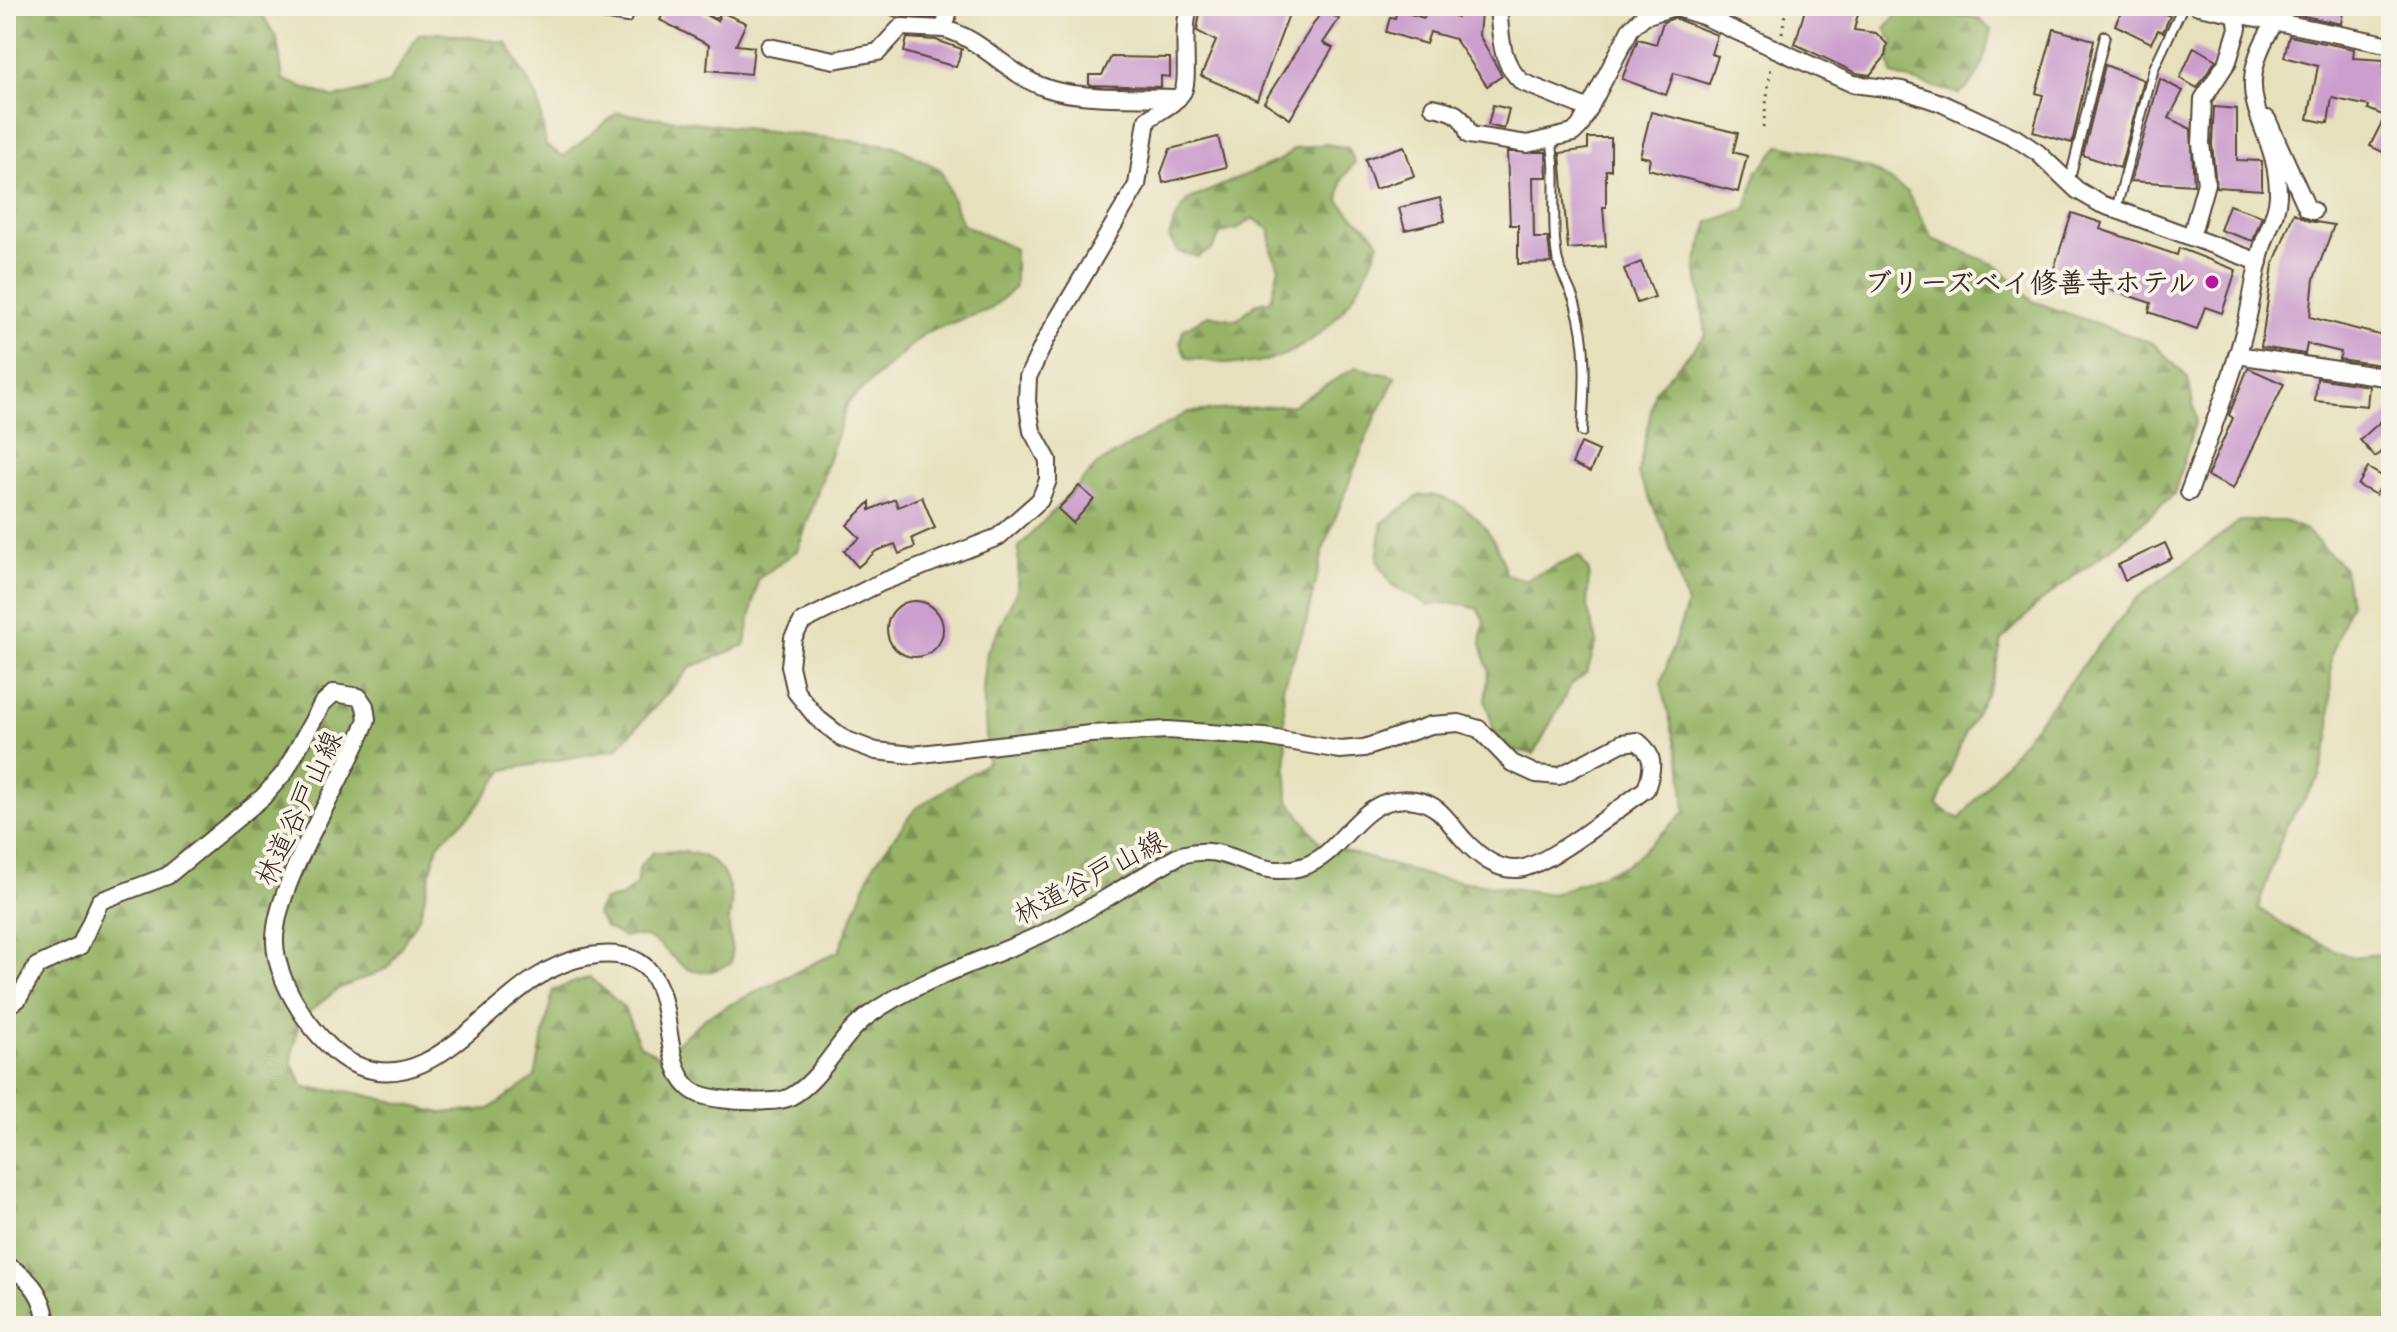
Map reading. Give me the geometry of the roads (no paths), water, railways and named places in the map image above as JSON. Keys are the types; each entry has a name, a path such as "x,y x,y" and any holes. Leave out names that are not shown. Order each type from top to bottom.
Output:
{"street":[{"path":"944,29 950,6"},
{"path":"769,47 834,60 878,52 901,27 944,29 1044,88 1178,98 1186,86 1183,45 1190,6"},
{"path":"1498,6 1505,62 1514,74 1522,82 1589,109"},
{"path":"2198,6 2391,45"},
{"path":"1433,107 1456,112 1466,123 1469,135 1527,144 1573,133 1589,109 1638,11 1674,7 1703,16 1853,84 1902,90 1941,103 2014,137 2038,153 2069,184 2116,209 2259,262"},
{"path":"2191,237 2206,183 2201,144 2203,99 2228,61 2238,28 2236,14"},
{"path":"2189,492 2237,355 2259,262 2275,218 2277,180 2254,97 2253,66 2259,47 2275,22"},
{"path":"2254,97 2284,152 2307,208 2313,211"},
{"name":"林道谷戸山線","path":"6,1006 18,999 37,966 80,946 100,901 167,876 263,797 285,772 322,704 334,693 359,697 365,706 367,719 292,880 281,907 275,942 281,971 298,1006 324,1042 361,1069 403,1071 440,1053 538,976 577,960 613,955 633,959 647,968 659,987 676,1061 687,1087 700,1094 739,1099 788,1099 803,1089 832,1051 867,1016 914,989 1048,931 1181,855 1201,849 1220,851 1251,866 1291,870 1308,865 1322,855 1360,816 1390,801 1416,800 1441,810 1479,857 1499,866 1529,868 1646,789 1652,759 1648,749 1637,741 1622,743 1559,776 1536,774 1512,763 1479,729 1459,723 1431,725 1364,748 1340,750 1265,737 1168,730 1090,734 913,755 876,751 844,739 817,718 796,692 790,666 793,638 802,622 880,583 998,537 1040,500 1048,480 1048,460 1032,431 1027,401 1028,377 1046,339 1137,185 1147,120 1178,98"},
{"path":"2237,355 2391,378"},
{"path":"6,1265 27,1277 36,1290 43,1303 47,1326"}],"lane":[{"path":"596,6 596,13 616,19 627,18 636,6"},
{"path":"700,6 714,13"},
{"path":"2116,209 2154,68 2183,6"},
{"path":"2069,184 2105,36"},
{"path":"1551,140 1556,171 1553,193 1557,257 1575,303 1586,369 1582,432"}],"place":[{"name":"ブリーズベイ修善寺ホテル","path":"2212,282"}]}
